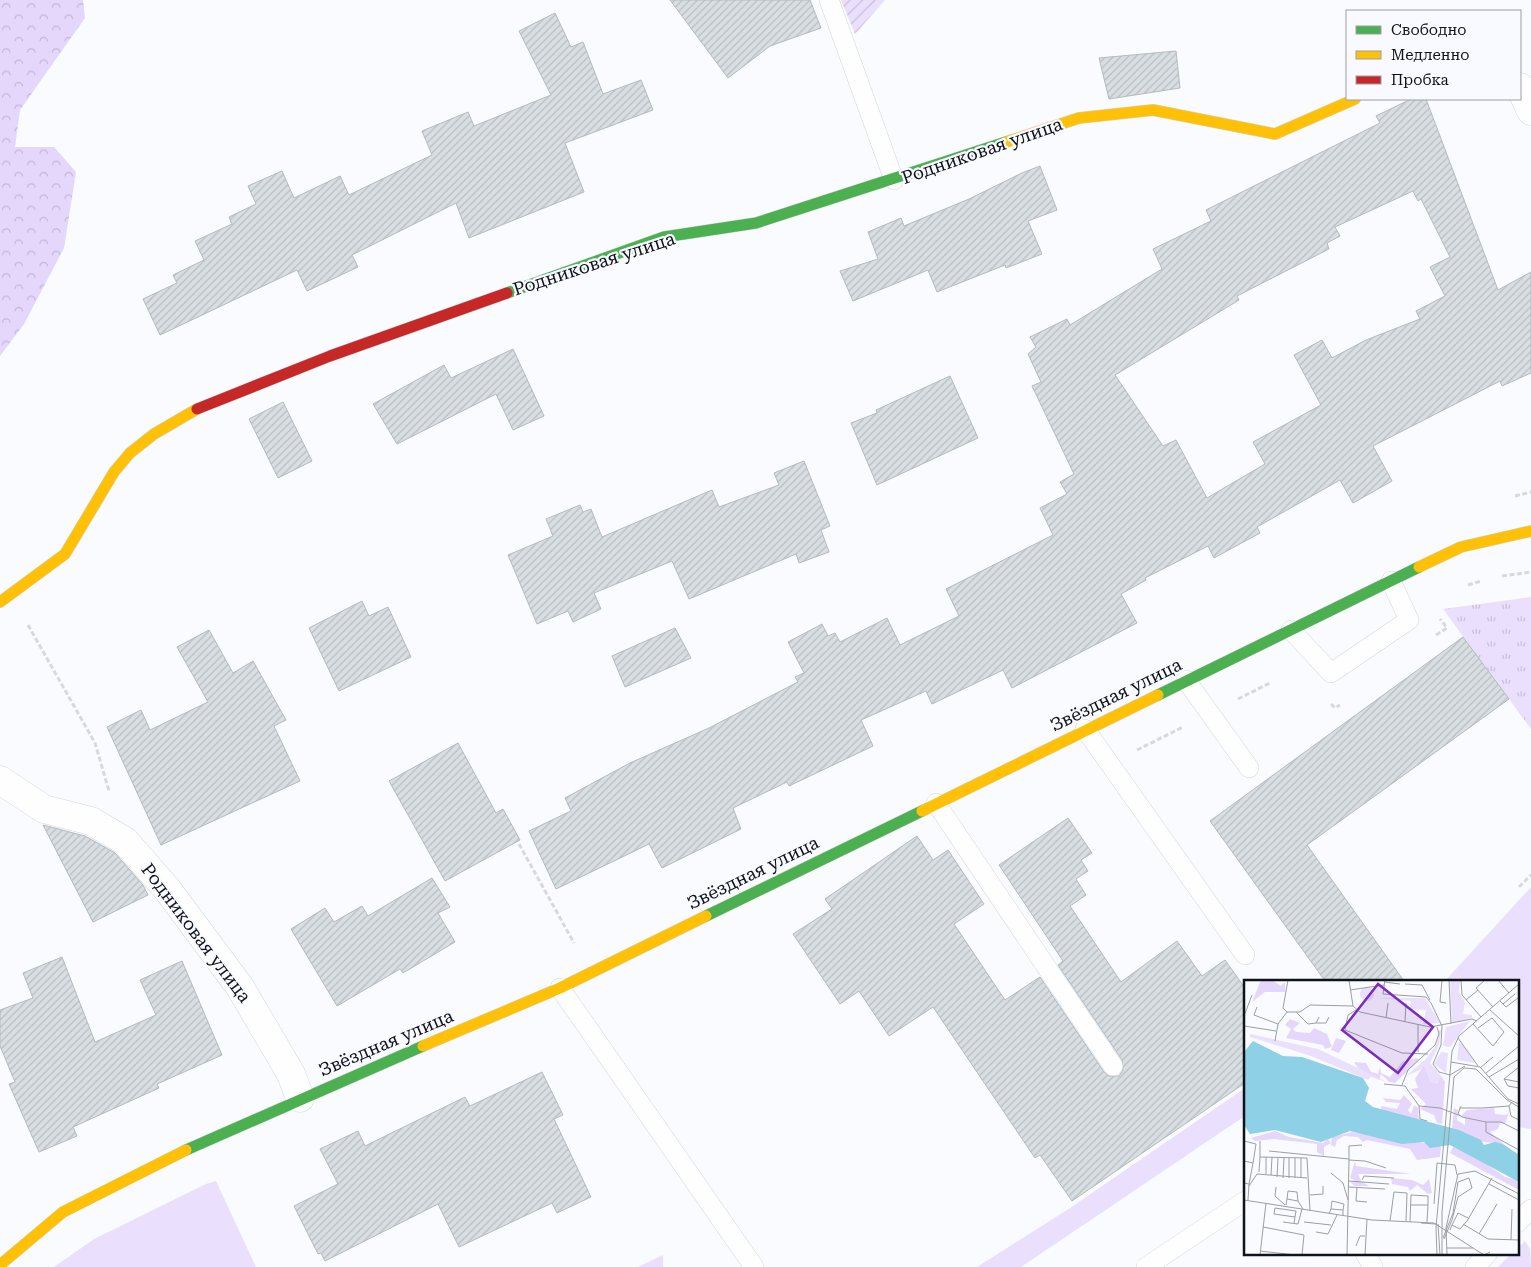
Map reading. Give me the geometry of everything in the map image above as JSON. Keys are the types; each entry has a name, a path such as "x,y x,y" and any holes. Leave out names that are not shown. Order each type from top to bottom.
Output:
{"street":[{"path":"1521,89 1531,111"},
{"name":"Родниковая улица","path":"0,602 11,596 65,554 114,472 130,453 154,434 199,408 330,356 664,238 756,223 894,180 1079,118 1153,110 1275,134 1353,100"},
{"name":"Звёздная улица","path":"0,1265 63,1212 172,1156 300,1098 560,988 1461,547 1531,531"},
{"name":"Родниковая улица","path":"0,780 44,809 91,821 125,842 168,889 240,987 291,1074 300,1098"}],"lane":[{"path":"829,0 894,180"},
{"path":"1291,630 1330,673 1409,620 1391,581"},
{"path":"1186,680 1249,768"},
{"path":"1085,730 1245,955"},
{"path":"936,803 1113,1066"},
{"path":"560,988 754,1267"},
{"path":"1146,1267 1244,1202"},
{"path":"1518,1223 1531,1209"},
{"path":"1366,1254 1373,1267"},
{"path":"1475,1267 1487,1254"}],"path":[{"path":"11,596 95,743 125,842"},
{"path":"519,844 576,946"},
{"path":"1520,887 1531,875"}],"green space":[{"path":"0,0 83,0 85,18 20,110 15,147 54,147 76,172 64,248 24,324 0,356"},
{"path":"841,0 885,0 855,34"},
{"path":"1531,597 1531,729 1443,609"},
{"path":"1531,887 1531,1129 1518,1127 1518,980 1446,980"},
{"path":"1244,1089 1244,1117 1021,1267 977,1267 1070,1208"},
{"path":"216,1181 256,1267 54,1267 94,1239 206,1184"},
{"path":"1525,1241 1530,1249 1531,1267 1498,1267 1511,1254 1518,1254 1518,1248"},
{"path":"663,1255 663,1267 638,1267"}],"building":[{"path":"670,0 810,0 821,28 770,46 728,78"},
{"path":"555,13 571,47 583,42 603,94 641,80 653,110 565,143 584,192 469,238 456,203 352,255 358,267 307,291 297,270 160,335 143,299 177,283 173,275 204,260 195,241 232,224 229,217 256,204 248,186 282,171 294,198 340,176 349,195 432,155 422,131 468,112 474,126 551,95 519,31"},
{"path":"1176,51 1180,88 1109,99 1099,58"},
{"path":"1409,100 1426,100 1498,290 1531,272 1531,373 1502,386 1500,381 1373,446 1392,481 1353,503 1340,480 1257,527 1260,533 1214,558 1208,546 1145,578 1146,580 1121,594 1137,623 1012,688 1003,670 932,704 926,691 861,720 873,746 789,786 787,782 733,808 741,829 662,868 649,844 556,889 529,831 571,811 565,798 630,763 709,728 798,682 795,677 804,673 788,642 822,624 828,636 835,633 840,642 887,618 900,645 959,616 946,589 1053,535 1040,508 1067,494 1060,482 1074,474 1032,386 1041,382 1028,354 1036,347 1030,337 1067,319 1070,325 1162,269 1153,249 1211,221 1206,210 1380,123 1376,116","holes":["1413,191 1418,201 1421,199 1450,257 1430,267 1445,296 1416,311 1420,319 1366,340 1332,358 1322,340 1294,355 1321,405 1253,442 1265,464 1207,498 1176,440 1163,446 1115,375 1239,300 1237,296 1329,249 1327,243 1340,236 1335,227"]},
{"path":"1040,166 1057,210 1028,221 1042,254 1006,268 1005,265 937,292 928,270 853,301 840,271 878,259 868,232 901,218 904,226 969,199"},
{"path":"513,349 544,416 513,430 496,394 397,444 373,404 444,365 451,378"},
{"path":"950,376 978,438 877,485 851,423 877,413 876,410"},
{"path":"283,402 312,461 278,478 249,419"},
{"path":"804,461 830,526 821,530 829,552 799,563 796,554 689,599 672,561 594,593 601,609 573,622 568,611 537,624 508,555 553,536 546,519 580,505 583,512 591,509 602,537 712,490 719,507 779,485 774,473"},
{"path":"362,601 369,616 388,607 411,657 339,691 309,628"},
{"path":"675,628 691,658 625,687 612,656"},
{"path":"209,630 233,673 253,661 286,720 274,726 300,781 161,845 107,727 141,710 150,730 208,702 177,647"},
{"path":"1463,637 1509,699 1307,845 1403,980 1324,980 1210,821"},
{"path":"458,743 496,813 503,809 520,840 445,881 389,781"},
{"path":"1068,818 1092,853 1081,860 1088,871 1076,879 1086,895 1070,906 1121,982 1177,941 1202,976 1225,960 1244,987 1244,1084 1072,1201 1040,1155 1035,1158 933,1007 889,1036 859,991 840,1004 793,934 832,909 825,899 917,836 933,860 948,850 984,904 954,924 1005,1000 1040,977 1104,1072 1109,1076 1119,1076 1123,1070 1122,1060 1058,965 1063,961 999,865"},
{"path":"43,825 85,836 115,853 143,885 148,895 93,922"},
{"path":"432,878 450,907 438,913 455,942 403,973 400,969 337,1006 291,929 325,908 334,922 362,906 368,916"},
{"path":"62,957 95,1042 156,1015 140,980 182,961 222,1055 157,1084 159,1088 73,1127 77,1136 39,1152 9,1084 15,1082 0,1046 0,1010 33,998 23,973"},
{"path":"542,1072 563,1115 554,1119 591,1197 557,1213 552,1203 459,1247 438,1204 325,1261 321,1253 318,1254 294,1206 338,1184 320,1149 358,1131 365,1146 465,1097 470,1106"}],"traffic: fast":[{"path":"507,293 664,237 756,223 1006,142"},
{"path":"1158,695 1419,567"},
{"path":"706,916 922,811"},
{"path":"186,1150 423,1046"}],"traffic: slow":[{"path":"1006,142 1079,118 1153,110 1275,134 1353,100"},
{"path":"0,602 65,554 114,472 130,453 154,434 197,409"},
{"path":"1419,567 1461,547 1531,531"},
{"path":"922,811 1158,695"},
{"path":"423,1046 560,988 706,916"},
{"path":"0,1265 63,1212 186,1150"}],"traffic: jam":[{"path":"197,409 330,356 507,293"}]}
